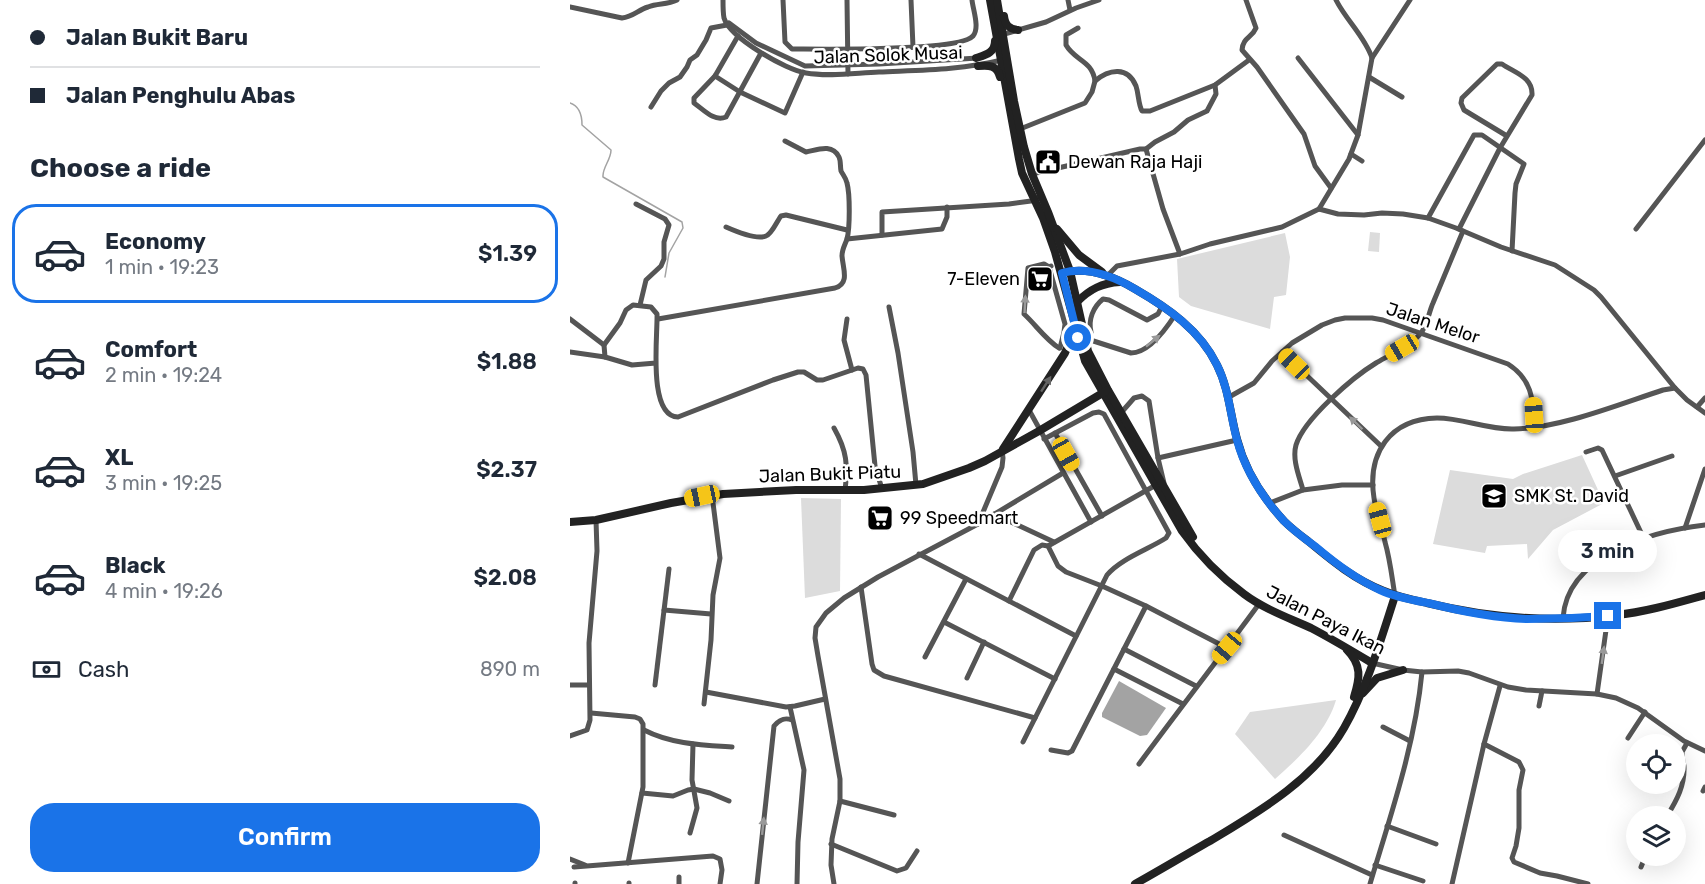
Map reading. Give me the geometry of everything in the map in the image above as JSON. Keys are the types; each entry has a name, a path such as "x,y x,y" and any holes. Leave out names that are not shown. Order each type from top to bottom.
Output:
{"main road":[{"path":"989,0 1000,35"},
{"path":"977,62 994,48 989,0"},
{"path":"998,0 1000,35 1015,140"},
{"path":"998,0 1007,26 1012,30 1018,30"},
{"path":"1003,56 1043,218 1059,263 1066,272 1075,325 1085,361 1158,484"},
{"path":"977,62 993,66 999,71 1022,173 1063,237 1074,250 1107,276"},
{"path":"1048,212 1077,302 1084,338 1105,392"},
{"path":"1066,272 1088,271 1122,282 1176,315 1193,330 1217,364 1229,397 1237,440 1246,465 1263,495 1286,522 1332,561 1361,581 1395,596 1480,615 1526,619 1608,616 1642,611 1705,595"},
{"path":"1077,302 1087,292 1100,285 1122,282"},
{"path":"1002,450 1029,410 1074,332 1075,325"},
{"name":"Jalan Bukit Piatu","path":"570,522 597,520 671,502 712,495 796,490 845,491 916,485 969,468 1039,431 1105,392"},
{"name":"Jalan Paya Ikan","path":"1158,484 1166,492 1186,527 1215,568"},
{"name":"Jalan Paya Ikan","path":"1158,484 1182,531 1193,546 1238,589 1259,604 1342,645 1372,663"},
{"path":"1134,884 1254,815 1304,776 1330,750 1344,728 1358,698 1380,644 1395,596"},
{"path":"1342,645 1355,660 1359,673 1359,681 1344,728"},
{"path":"1358,698 1377,678 1403,670"}],"street":[{"path":"570,7 622,18 635,15 647,7 669,4 677,0"},
{"name":"Jalan Solok Musai","path":"723,0 724,17 738,36 761,53 803,73 920,71 1003,56"},
{"path":"783,0 785,42 792,49 913,48 969,39 973,36 976,27 972,0"},
{"path":"847,0 848,74"},
{"path":"911,0 913,48"},
{"path":"1068,0 1070,10"},
{"path":"1000,35 1046,22 1070,10 1099,0"},
{"path":"1246,0 1256,28 1245,39 1242,50 1257,67 1304,134 1315,166 1331,188"},
{"path":"1107,276 1117,266 1180,254 1210,244 1282,227 1319,209 1351,154 1362,124 1372,58 1370,50 1342,13 1336,0"},
{"path":"1372,58 1410,0"},
{"name":"Jalan Solok Musai","path":"724,17 756,43 805,66 977,62"},
{"path":"651,107 661,91 680,77 706,40 711,28 727,24"},
{"path":"1020,129 1085,103 1092,92 1095,81 1094,72 1069,51 1066,45 1066,35 1078,28"},
{"path":"738,36 715,76 695,97 694,103 715,118 726,117 761,53"},
{"path":"1298,58 1358,135"},
{"path":"1095,81 1109,71 1122,73 1136,85 1140,108 1146,111 1158,109 1215,86 1249,60"},
{"path":"1303,490 1295,454 1296,444 1302,433 1316,415 1350,382 1421,333 1461,230 1500,148 1532,95 1533,87 1530,81 1502,64 1497,64 1462,98 1461,103 1464,110 1507,136"},
{"path":"715,76 740,92 785,113 805,66"},
{"path":"1369,77 1402,98"},
{"path":"1032,174 1143,149 1174,132 1188,120 1207,111 1216,94 1215,86"},
{"path":"1428,218 1474,135 1482,135 1524,164 1516,184 1512,251"},
{"path":"1636,229 1705,140"},
{"path":"658,319 840,286 845,279 842,249 847,239 848,186 837,154 824,148 802,152 785,141"},
{"path":"1143,149 1180,254"},
{"path":"1351,154 1362,161"},
{"path":"882,235 882,212 1009,204 1038,198"},
{"path":"636,204 665,219 669,225 664,242 664,259 661,266 646,280 640,305"},
{"path":"847,239 942,229 947,217 946,207"},
{"path":"1319,209 1338,214 1382,213 1428,218 1501,248 1555,264 1594,290 1675,388 1705,412"},
{"path":"726,227 744,234 765,237 781,216 786,214 847,230"},
{"path":"1049,267 1059,263"},
{"path":"1044,264 1049,267 1065,324 1062,350 1050,342 1023,314 1028,268 1044,264"},
{"path":"1091,332 1090,321 1097,303 1103,299 1147,320 1158,314 1162,306"},
{"path":"605,357 604,345 620,323 626,310 630,306 651,307 658,319 657,384 663,404 669,415 673,417 798,372 804,372 817,380 823,380 861,368 866,372 875,466 882,489"},
{"path":"889,307 914,452 916,485"},
{"path":"1084,338 1136,353 1157,339 1176,315"},
{"name":"Jalan Melor","path":"1229,397 1254,383 1272,361 1308,333 1335,320 1372,318 1421,333 1508,364 1516,369 1530,389 1535,428"},
{"path":"570,319 604,345"},
{"path":"847,319 844,340 852,370"},
{"path":"570,352 605,357 625,364 656,363"},
{"path":"1282,352 1381,446"},
{"path":"1395,596 1373,485 1376,457 1381,446 1398,429 1426,419 1459,420 1497,429 1535,428 1675,388"},
{"path":"1118,415 1134,398 1142,396 1149,401 1166,492"},
{"path":"1697,407 1705,398"},
{"path":"1029,410 1091,522"},
{"path":"1023,742 1112,570 1168,536 1168,528 1104,414 1094,413 1044,439"},
{"path":"834,428 845,448 847,461 845,491"},
{"path":"1055,433 1102,516"},
{"path":"1158,458 1237,440"},
{"path":"1586,452 1598,448 1602,450 1644,538"},
{"path":"978,524 1002,466 1002,450"},
{"path":"1615,476 1672,456"},
{"path":"1685,528 1705,469"},
{"path":"834,884 831,844 840,801 840,779 815,638 816,627 836,604 861,587 978,524 1063,473"},
{"path":"1009,601 1034,550 1048,546 1158,484"},
{"path":"1270,503 1303,490 1373,485"},
{"path":"704,704 711,640 711,614 720,558 712,495"},
{"path":"994,514 1054,542"},
{"path":"570,736 587,730 591,713 589,643 597,551 597,520"},
{"path":"1563,618 1566,597 1582,575 1624,545 1644,538 1705,525"},
{"path":"1048,546 1061,570 1146,606 1227,648"},
{"path":"919,554 1076,636"},
{"path":"655,685 669,569"},
{"path":"925,657 966,579"},
{"path":"861,587 872,664 878,674 1035,718"},
{"path":"1139,764 1259,604"},
{"path":"1051,750 1068,753 1072,751 1146,606"},
{"path":"664,609 711,614"},
{"path":"1597,694 1608,616"},
{"path":"944,622 1055,679"},
{"path":"967,678 984,642"},
{"path":"1124,650 1196,686"},
{"name":"Jalan Paya Ikan","path":"1372,663 1422,672 1458,671 1469,673 1500,686 1597,694 1627,702 1645,712 1687,743 1705,751"},
{"path":"1114,669 1183,704"},
{"path":"1370,884 1398,790 1419,705 1422,672"},
{"path":"570,685 589,685"},
{"path":"1452,884 1484,744 1500,686"},
{"path":"1539,706 1542,691"},
{"path":"706,692 782,707 825,699"},
{"path":"757,884 774,726 782,707"},
{"path":"790,707 804,770 797,884"},
{"path":"1631,734 1645,712"},
{"path":"591,713 635,717 640,719 644,730 644,777 628,863"},
{"path":"774,726 783,719 792,720"},
{"path":"1383,728 1410,741"},
{"path":"644,730 664,739 732,747"},
{"path":"1673,806 1682,785 1684,762 1682,752 1687,743"},
{"path":"690,833 697,808 692,772 693,744"},
{"path":"1484,744 1519,762 1523,770 1519,790 1519,828 1512,858 1514,862 1540,873 1588,884"},
{"path":"642,793 673,796 694,789 729,801"},
{"path":"840,801 894,815"},
{"path":"1388,825 1437,844"},
{"path":"1284,835 1372,875"},
{"path":"831,844 897,871 906,868 916,851"},
{"path":"574,867 717,857 722,864 720,884"},
{"path":"570,859 588,867"},
{"path":"1376,865 1423,881"},
{"path":"679,877 679,884"}],"shaded area":[{"path":"1370,232 1380,233 1379,252 1368,251"},
{"path":"1285,233 1290,257 1286,295 1274,297 1270,329 1191,306 1179,297 1177,259"},
{"path":"1582,455 1604,503 1553,530 1528,559 1527,544 1487,546 1485,553 1433,544 1450,470 1513,479"},
{"path":"801,498 841,499 840,591 805,598"},
{"path":"1119,681 1166,708 1147,735 1140,736 1102,717"},
{"path":"1336,700 1319,733 1275,779 1235,734 1250,712"}],"waterway":[{"path":"570,103 579,111 582,125 611,150 603,177 682,222 683,228 669,253 665,277"}],"place":[{"name":"Dewan Raja Haji","path":"1048,162"},
{"name":"7-Eleven","path":"1040,279"},
{"name":"SMK St. David","path":"1494,496"},
{"name":"99 Speedmart","path":"880,518"}],"route":[{"path":"1078,338 1062,273 1078,270 1098,273 1132,287 1193,330 1207,348 1223,378 1237,440 1246,465 1263,495 1286,522 1332,561 1361,581 1395,596 1480,615 1526,619 1608,616"}]}
